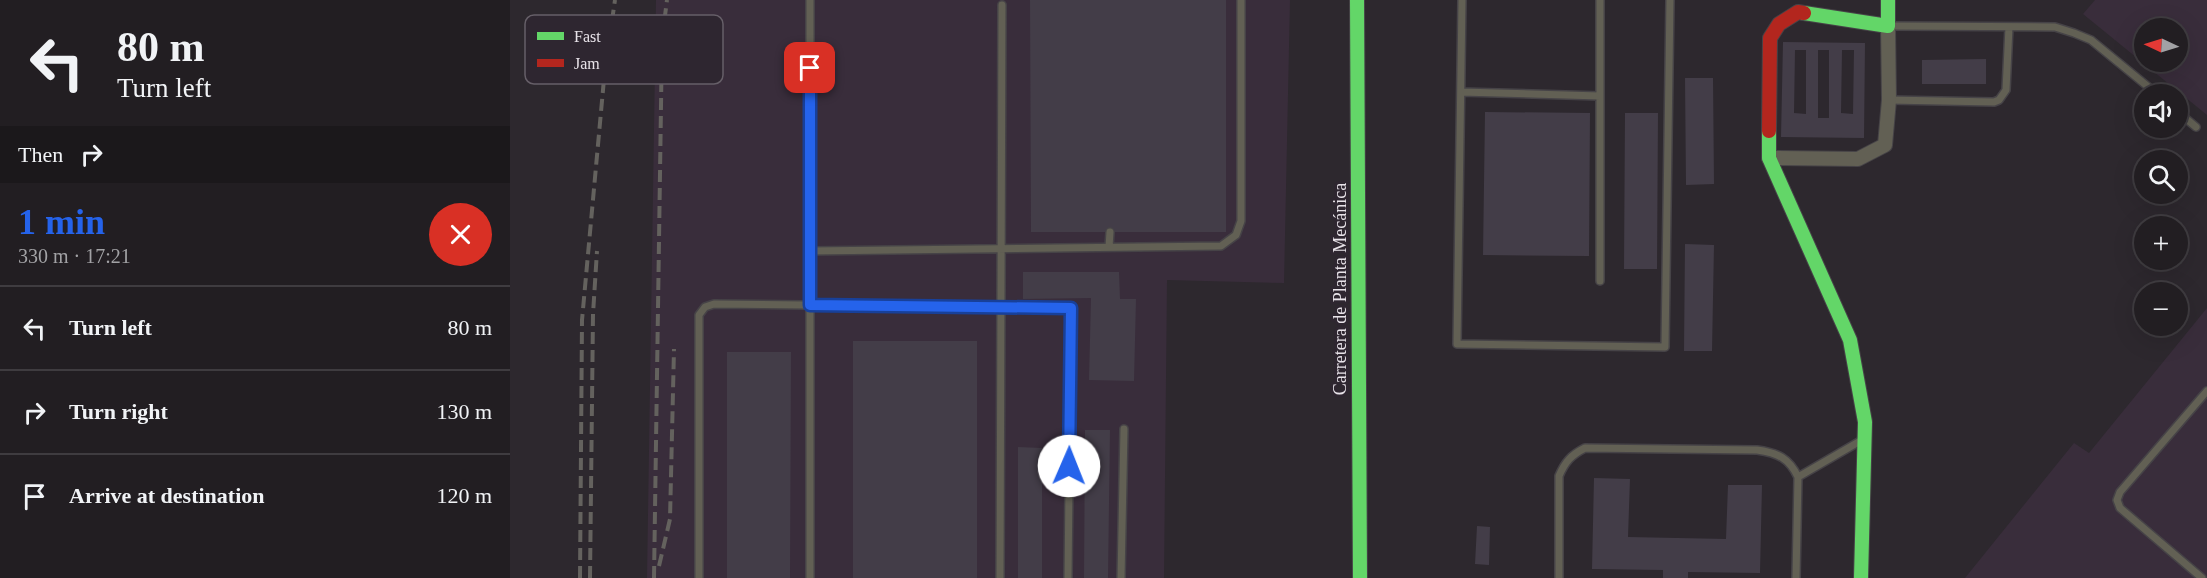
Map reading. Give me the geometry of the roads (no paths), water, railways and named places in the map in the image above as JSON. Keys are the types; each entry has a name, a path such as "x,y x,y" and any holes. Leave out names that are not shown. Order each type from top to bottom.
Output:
{"street":[{"name":"Carretera de Planta Mecánica","path":"1357,0 1360,578"},
{"path":"1769,158 1858,159 1885,145 1889,100 1888,0"},
{"path":"1861,578 1865,422 1850,340 1769,158 1770,38 1779,24 1798,12 1888,26"}],"lane":[{"path":"810,0 810,578"},
{"path":"810,251 1221,246 1236,235 1241,221 1241,0"},
{"path":"1462,0 1457,344 1665,347 1670,0"},
{"path":"1600,0 1600,281"},
{"path":"1000,578 1002,5"},
{"path":"1888,26 2055,27 2091,40 2145,84"},
{"path":"1889,100 1994,102 1999,100 2006,90 2008,27"},
{"path":"1461,92 1600,96"},
{"path":"2188,120 2196,127"},
{"path":"1109,247 1110,232"},
{"path":"699,578 699,315 705,307 714,304 1071,308 1068,578"},
{"path":"2202,578 2120,508 2117,500 2120,492 2207,391"},
{"path":"1121,578 1124,429"},
{"path":"1797,477 1864,438"},
{"path":"1558,578 1559,476 1564,463 1574,453 1585,448 1773,452 1783,457 1792,465 1797,477 1796,578"}],"railway":[{"path":"613,15 615,0"},
{"path":"665,15 667,0"},
{"path":"580,578 582,320 604,84"},
{"path":"654,578 661,84"},
{"path":"590,578 593,314 597,251"},
{"path":"659,566 670,519 674,349"}]}
